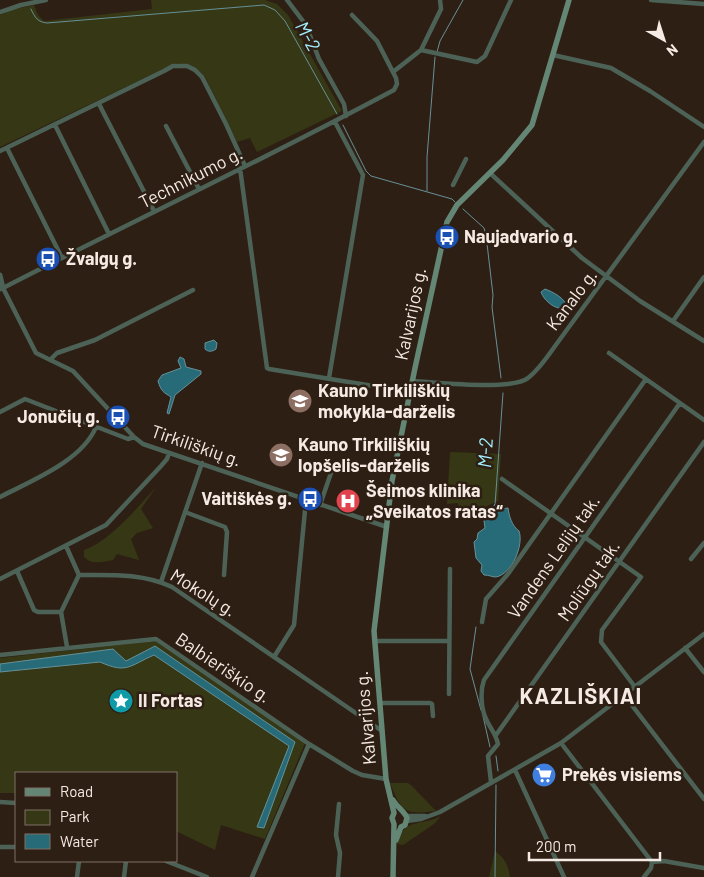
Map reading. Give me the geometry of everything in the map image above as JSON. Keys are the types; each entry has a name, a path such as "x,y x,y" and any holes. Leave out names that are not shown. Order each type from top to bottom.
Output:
{"main road":[{"name":"Kalvarijos g.","path":"394,813 387,789 374,631 392,481 412,381 447,222 457,205 513,149 532,125 569,0"},
{"name":"Kalvarijos g.","path":"387,789 396,806 401,811"},
{"path":"394,877 393,849 397,826 392,820 394,813 401,811 407,818 405,825 397,826"}],"street":[{"path":"0,12 46,0"},
{"path":"287,0 306,25 320,59 344,104 346,116"},
{"path":"352,15 377,41 393,72 421,50 441,8 440,0"},
{"path":"421,50 477,62 485,56 511,0"},
{"path":"651,0 704,4"},
{"path":"553,55 611,68 650,91 704,128"},
{"path":"0,151 100,104 174,66 190,67 202,77 226,124 242,167 266,365 269,370 410,392"},
{"name":"Technikumo g.","path":"1,288 335,122 394,90 397,84 393,72"},
{"path":"100,104 154,211"},
{"path":"329,378 363,175 335,122"},
{"path":"55,125 109,234"},
{"path":"166,126 199,189"},
{"name":"Kanalo g.","path":"412,381 482,384 523,381 538,368 704,142"},
{"path":"7,148 62,258"},
{"path":"453,185 466,159"},
{"path":"490,172 569,247 640,301 704,341"},
{"path":"0,275 1,288 34,349 39,355 73,371 134,437"},
{"path":"673,321 704,277"},
{"path":"50,360 56,354 95,340 193,290"},
{"path":"609,353 704,420"},
{"path":"482,622 486,599 508,574 646,378"},
{"name":"Tirkiliškių g.","path":"0,412 25,399 96,427 128,438 134,437 143,444 386,528"},
{"name":"Vandens Lelijų tak.","path":"496,735 486,718 480,689 484,680 680,403"},
{"path":"0,497 57,467 74,455 96,427"},
{"name":"Moliūgų tak.","path":"491,782 488,756 498,744 496,735 704,442"},
{"path":"0,579 106,526 161,466 169,453"},
{"path":"161,582 202,463"},
{"path":"320,505 332,470"},
{"path":"502,479 640,577 602,630 600,642 635,687"},
{"path":"274,657 294,625 306,500"},
{"path":"185,512 225,528 227,532 224,575"},
{"path":"692,559 704,543"},
{"path":"66,546 79,575 61,612 67,648"},
{"path":"449,694 450,569"},
{"path":"17,571 34,610 38,612 61,612"},
{"name":"Mokolų g.","path":"79,575 125,574 161,582 172,587 382,731"},
{"path":"407,818 431,816 561,743 704,634"},
{"name":"Balbieriškio g.","path":"0,655 156,638 309,744 362,775 386,778"},
{"path":"375,641 448,641"},
{"path":"685,648 704,672"},
{"path":"624,695 704,798"},
{"path":"380,704 430,703 432,704 433,716"},
{"path":"561,743 652,862 651,868 644,877"},
{"path":"252,877 309,744"},
{"path":"515,770 564,877"},
{"path":"0,802 15,803"},
{"path":"338,877 340,853 336,835 339,804"},
{"path":"0,847 15,847"},
{"path":"652,862 664,861 704,868"},
{"path":"77,877 79,862"},
{"path":"124,877 126,862"},
{"path":"169,862 207,877"}],"green space":[{"path":"151,0 265,0 277,4 288,15 342,111 257,152 250,138 237,142 202,73 191,66 174,64 0,147 0,15 15,9 34,5 38,15 44,21 152,9"},
{"path":"450,452 501,454 498,501 487,506 480,514 459,514 458,503 447,504"},
{"path":"156,487 141,509 153,528 137,533 131,539 139,560 117,554 113,560 94,562 87,560 84,557 84,550 94,546 113,532"},
{"name":"II Fortas","path":"155,641 305,743 265,839 221,825 215,850 178,832 178,772 15,772 15,793 0,793 0,658"},
{"path":"390,783 408,783 436,811 411,812 401,806"},
{"path":"441,816 434,824 403,845 397,844 404,829"},
{"path":"495,851 506,862 510,877 489,877"}],"water":[{"path":"545,289 561,298 567,307 555,307 548,302 541,292"},
{"path":"214,340 217,343 216,349 207,351 205,343"},
{"path":"180,357 184,359 186,367 201,371 201,374 175,395 169,414 167,413 171,397 163,391 158,381 162,375 181,368 178,361"},
{"path":"495,504 501,509 508,508 511,521 519,531 520,537 518,551 512,565 502,575 496,577 484,575 481,571 482,565 476,558 474,542 477,539 478,533 485,528 486,514 489,513"},
{"path":"155,646 295,742 264,828 257,827 289,746 154,655 122,668 116,668 100,662 0,672 0,664 113,649 126,661"}],"waterway":[{"path":"437,52 440,41 463,0"},
{"name":"M-2","path":"31,9 37,19 47,23 264,5 275,10 285,21 337,114"},
{"path":"427,191 427,157 435,57"},
{"name":"M-2","path":"343,125 366,171 371,176 452,199 455,202"},
{"name":"M-2","path":"463,209 484,228 486,235 493,295 492,307 501,378"},
{"name":"M-2","path":"495,505 503,393"},
{"path":"476,627 470,669 481,710"},
{"path":"483,716 490,747"},
{"path":"496,756 498,771"},
{"path":"495,877 496,785"}],"place":[{"name":"Naujadvario g.","path":"447,237"},
{"name":"Žvalgų g.","path":"48,259"},
{"name":"Kauno Tirkiliškių mokykla-darželis","path":"300,401"},
{"name":"Jonučių g.","path":"118,417"},
{"name":"Kauno Tirkiliškių lopšelis-darželis","path":"281,455"},
{"name":"Vaitiškės g.","path":"310,499"},
{"name":"Šeimos klinika „Sveikatos ratas“","path":"348,501"},
{"name":"II Fortas","path":"121,701"},
{"name":"Prekės visiems","path":"544,775"}],"district":[{"name":"KAZLIŠKIAI","path":"581,696"}]}
